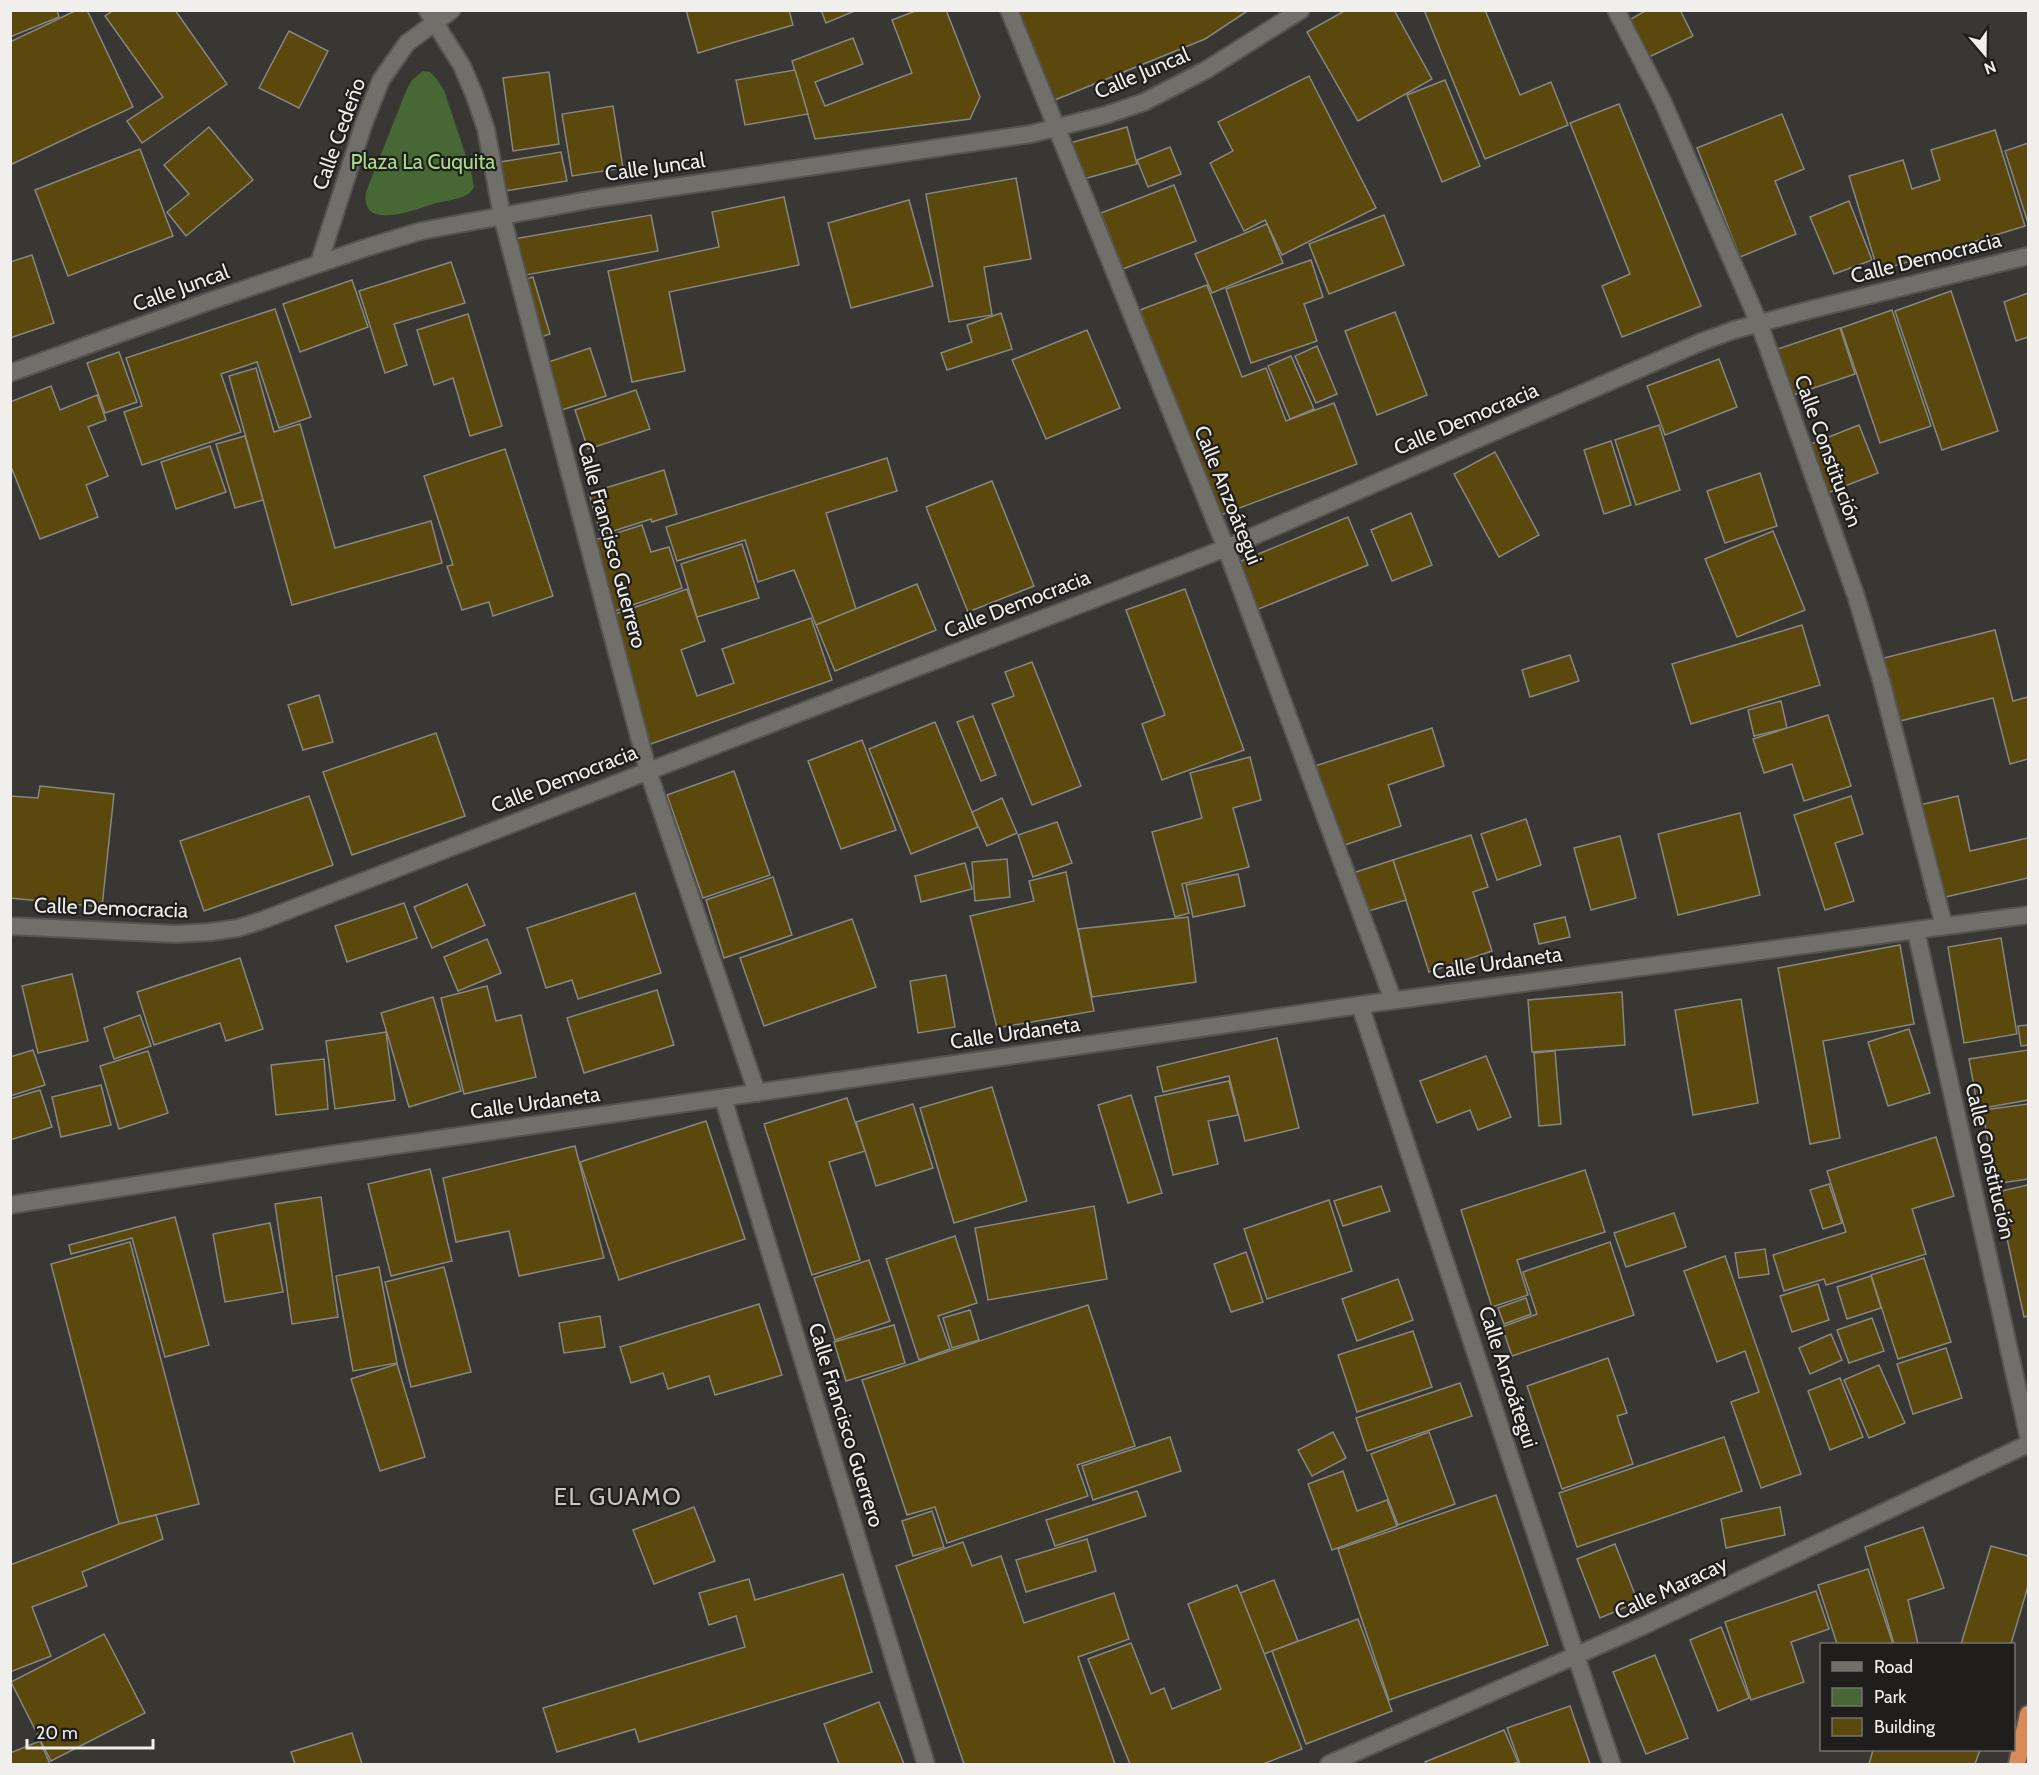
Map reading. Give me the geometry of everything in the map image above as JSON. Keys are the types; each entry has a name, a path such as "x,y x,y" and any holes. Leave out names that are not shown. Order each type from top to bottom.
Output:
{"highway":[{"path":"2017,1764 2028,1714"}],"street":[{"name":"Calle Cedeño","path":"319,263 364,123 381,80 407,43 431,16 452,10"},
{"name":"Calle Anzoátegui","path":"1009,10 1226,548 1393,1000"},
{"name":"Calle Juncal","path":"10,373 319,263 421,231 599,198 1031,134 1106,115 1144,102 1206,70 1301,10"},
{"name":"Calle Constitución","path":"1617,10 1662,100 1759,323 1856,596 1881,680 1944,926"},
{"name":"Calle Francisco Guerrero","path":"431,16 462,66 486,129 502,216 648,771 758,1093"},
{"name":"Calle Democracia","path":"10,926 176,934 210,933 238,928 263,920 1226,548 1701,342 1759,323 2028,256"},
{"name":"Calle Urdaneta","path":"10,1205 340,1154 1393,1000 2028,915"},
{"name":"Calle Constitución","path":"1916,931 2028,1435"},
{"name":"Calle Anzoátegui","path":"1360,1005 1612,1764"},
{"name":"Calle Francisco Guerrero","path":"723,1098 926,1764"},
{"name":"Calle Maracay","path":"1329,1764 1645,1625 2028,1444"}],"green space":[{"name":"Plaza La Cuquita","path":"423,71 430,72 444,90 471,171 474,187 468,194 458,198 403,213 380,215 372,212 366,204 366,192 406,91 412,80"}],"building":[{"path":"10,10 57,10 59,17 10,37"},
{"path":"77,10 87,10 133,107 10,165 10,42"},
{"path":"114,10 175,10 227,84 142,143 127,121 163,97 105,16"},
{"path":"686,10 789,10 793,25 698,53"},
{"path":"821,10 857,10 826,23"},
{"path":"918,10 946,10 980,97 970,119 815,139 792,61 853,38 863,64 815,82 825,106 912,73 892,20"},
{"path":"1003,10 1249,10 1205,39 1045,104"},
{"path":"1346,10 1394,10 1432,79 1358,121 1307,32"},
{"path":"1424,10 1485,10 1520,95 1551,82 1568,125 1485,159"},
{"path":"1647,10 1680,10 1693,36 1647,58 1629,20"},
{"path":"289,31 328,51 299,108 259,88"},
{"path":"795,70 808,114 745,125 736,80"},
{"path":"549,72 559,144 513,151 503,78"},
{"path":"1309,76 1376,208 1282,255 1265,220 1244,231 1210,163 1233,151 1218,122"},
{"path":"1445,80 1480,166 1442,182 1407,95"},
{"path":"1619,104 1701,306 1622,337 1602,286 1630,274 1570,123"},
{"path":"613,106 623,168 572,176 562,114"},
{"path":"1782,114 1804,169 1775,181 1796,234 1740,257 1697,148"},
{"path":"209,127 253,180 186,236 167,212 189,194 164,165"},
{"path":"1127,127 1137,164 1073,182 1063,145"},
{"path":"1995,130 2025,226 1878,271 1849,176 1903,160 1912,189 1940,180 1931,150"},
{"path":"2028,143 2028,223 2005,151"},
{"path":"1170,147 1181,174 1148,187 1137,160"},
{"path":"140,149 173,236 68,276 35,190"},
{"path":"561,152 567,181 492,193 488,164"},
{"path":"1016,178 1031,259 984,267 992,315 949,322 926,194"},
{"path":"1174,185 1196,241 1123,269 1101,213"},
{"path":"784,197 799,265 669,292 685,371 632,382 608,271 719,247 712,212"},
{"path":"909,200 933,286 851,308 828,223"},
{"path":"1849,201 1872,260 1834,274 1810,217"},
{"path":"651,215 658,251 509,278 502,241"},
{"path":"1384,215 1404,265 1329,294 1309,244"},
{"path":"1267,224 1283,263 1212,293 1195,254"},
{"path":"32,255 54,323 10,338 10,262"},
{"path":"1311,260 1323,297 1304,304 1317,341 1251,363 1226,289"},
{"path":"451,262 465,303 394,324 407,365 385,373 359,291"},
{"path":"533,277 550,334 531,340 513,283"},
{"path":"352,280 368,327 300,352 283,304"},
{"path":"1207,285 1242,377 1266,368 1286,421 1334,403 1357,464 1218,516 1140,310"},
{"path":"1951,291 1998,431 1942,450 1895,311"},
{"path":"2028,293 2028,337 2016,341 2004,302"},
{"path":"275,309 311,417 279,428 257,362 221,374 241,432 142,465 124,412 142,406 126,358"},
{"path":"1892,310 1931,426 1880,443 1841,328"},
{"path":"1395,312 1427,395 1377,415 1345,331"},
{"path":"1001,313 1012,349 947,370 941,353 972,342 967,325"},
{"path":"468,314 502,426 470,436 453,378 434,385 417,330"},
{"path":"1840,328 1855,374 1787,397 1772,351"},
{"path":"1087,330 1120,408 1046,439 1012,360"},
{"path":"1317,346 1337,394 1316,403 1295,356"},
{"path":"590,348 606,396 552,413 537,366"},
{"path":"119,352 137,402 105,413 87,363"},
{"path":"1291,356 1314,409 1290,419 1268,366"},
{"path":"1719,359 1737,407 1665,435 1647,386"},
{"path":"256,368 274,432 300,424 335,548 431,521 442,563 292,605 229,376"},
{"path":"51,386 60,410 97,395 106,420 88,427 108,476 86,485 98,517 40,539 10,464 10,402"},
{"path":"636,390 650,429 588,449 575,410"},
{"path":"1659,425 1680,490 1636,505 1615,440"},
{"path":"1859,425 1878,473 1820,496 1801,448"},
{"path":"245,436 263,500 235,508 216,444"},
{"path":"1611,441 1631,505 1604,514 1584,450"},
{"path":"210,446 226,492 176,509 161,462"},
{"path":"505,449 553,596 493,616 489,602 462,610 447,566 453,565 424,476"},
{"path":"1495,452 1539,535 1499,557 1454,474"},
{"path":"887,458 897,491 826,513 856,609 816,625 794,570 758,582 745,540 677,561 666,527"},
{"path":"664,470 677,514 652,522 651,519 601,535 589,493"},
{"path":"1760,473 1777,526 1725,543 1707,491"},
{"path":"992,481 1034,586 968,612 926,507"},
{"path":"1411,513 1432,565 1392,581 1371,530"},
{"path":"1348,517 1368,565 1246,614 1227,567"},
{"path":"642,525 651,552 669,547 682,588 615,611 592,541"},
{"path":"1773,531 1805,610 1737,637 1705,559"},
{"path":"742,544 759,598 697,617 681,564"},
{"path":"917,584 936,630 835,671 816,625"},
{"path":"687,589 705,641 681,650 697,696 734,683 722,649 811,618 832,680 648,745 604,618"},
{"path":"1185,589 1244,750 1162,780 1142,724 1165,715 1126,610"},
{"path":"1802,625 1820,685 1691,724 1672,664"},
{"path":"1995,630 2013,701 2028,697 2028,759 2010,764 1993,698 1884,725 1868,662"},
{"path":"1570,655 1579,681 1530,697 1522,670"},
{"path":"1032,662 1081,786 1032,805 992,704 1014,696 1005,672"},
{"path":"319,695 333,742 303,750 288,705"},
{"path":"1781,701 1787,728 1754,736 1748,710"},
{"path":"1828,715 1851,786 1804,801 1792,764 1764,773 1753,739"},
{"path":"973,716 996,775 981,781 957,722"},
{"path":"935,722 978,827 911,854 869,749"},
{"path":"1432,728 1444,766 1388,785 1401,826 1336,848 1309,768"},
{"path":"436,733 465,816 352,855 323,772"},
{"path":"862,740 896,830 841,849 808,761"},
{"path":"1250,757 1261,800 1233,808 1249,867 1182,884 1189,913 1175,917 1152,832 1202,818 1190,773"},
{"path":"734,771 770,875 703,898 667,795"},
{"path":"40,786 114,794 102,907 10,898 10,796 38,798"},
{"path":"309,796 333,865 204,911 180,841"},
{"path":"1851,796 1863,834 1835,843 1854,901 1825,910 1794,815"},
{"path":"1958,796 1970,851 2028,838 2028,878 1928,901 1907,808"},
{"path":"1002,798 1017,833 987,846 972,812"},
{"path":"1740,813 1760,895 1678,915 1658,834"},
{"path":"1526,819 1541,865 1497,880 1481,834"},
{"path":"1057,822 1072,863 1033,877 1018,835"},
{"path":"1471,835 1488,887 1473,892 1492,951 1429,972 1393,860"},
{"path":"1620,836 1636,898 1591,910 1574,848"},
{"path":"1007,859 1010,897 975,901 972,862"},
{"path":"1393,860 1406,900 1365,912 1353,873"},
{"path":"965,863 972,889 921,902 915,876"},
{"path":"1066,872 1094,1011 997,1028 970,916 1034,901 1029,881"},
{"path":"1238,874 1245,906 1193,917 1186,885"},
{"path":"773,877 792,935 724,958 706,900"},
{"path":"467,884 485,925 432,948 414,907"},
{"path":"635,893 661,973 578,999 572,980 546,988 527,928"},
{"path":"404,903 417,938 347,962 335,926"},
{"path":"1188,917 1196,982 1092,997 1078,929"},
{"path":"1565,917 1570,937 1539,944 1534,924"},
{"path":"852,919 876,987 764,1026 740,958"},
{"path":"2001,938 2017,1034 1964,1043 1948,947"},
{"path":"487,939 501,973 458,991 444,957"},
{"path":"1900,945 1914,1024 1823,1041 1840,1138 1810,1144 1778,968"},
{"path":"240,958 263,1029 226,1041 220,1023 154,1045 137,992"},
{"path":"72,974 88,1041 38,1053 22,986"},
{"path":"946,975 955,1027 918,1033 910,981"},
{"path":"487,986 496,1021 521,1015 536,1077 464,1094 441,998"},
{"path":"657,990 674,1045 584,1073 567,1018"},
{"path":"1622,992 1625,1045 1532,1052 1528,1000"},
{"path":"433,997 461,1091 409,1107 381,1013"},
{"path":"1741,999 1758,1103 1693,1115 1675,1010"},
{"path":"140,1015 151,1046 114,1059 104,1028"},
{"path":"2028,1025 2028,1045 2021,1046 2018,1026"},
{"path":"1909,1029 1930,1093 1888,1106 1868,1042"},
{"path":"386,1032 395,1100 335,1109 326,1041"},
{"path":"1277,1038 1299,1128 1245,1141 1229,1076 1163,1092 1157,1067"},
{"path":"33,1050 45,1085 10,1096 10,1057"},
{"path":"2028,1050 2028,1100 1978,1109 1969,1059"},
{"path":"148,1051 168,1113 119,1129 100,1066"},
{"path":"1555,1051 1561,1124 1539,1126 1534,1053"},
{"path":"1486,1056 1511,1117 1478,1130 1470,1110 1437,1123 1420,1081"},
{"path":"324,1059 328,1109 276,1115 271,1065"},
{"path":"1229,1081 1238,1115 1208,1121 1218,1164 1173,1175 1155,1097"},
{"path":"101,1085 111,1125 61,1137 52,1097"},
{"path":"992,1087 1027,1201 954,1223 920,1108"},
{"path":"40,1090 52,1127 10,1140 10,1099"},
{"path":"1131,1095 1162,1193 1128,1203 1098,1105"},
{"path":"847,1098 865,1151 829,1162 860,1260 812,1275 764,1124"},
{"path":"913,1104 933,1168 876,1186 856,1122"},
{"path":"2028,1104 2028,1179 1994,1184 1983,1110"},
{"path":"706,1121 745,1239 619,1280 580,1162"},
{"path":"1936,1137 1954,1196 1912,1209 1926,1254 1826,1285 1824,1279 1784,1291 1773,1255 1846,1232 1827,1171"},
{"path":"575,1146 604,1258 519,1276 509,1231 456,1242 443,1178"},
{"path":"430,1169 452,1261 391,1276 368,1184"},
{"path":"1585,1170 1605,1232 1517,1260 1528,1295 1492,1307 1461,1210"},
{"path":"1829,1184 1842,1223 1823,1229 1810,1190"},
{"path":"2028,1185 2028,1316 2024,1317 1997,1192"},
{"path":"1381,1186 1390,1211 1343,1226 1334,1201"},
{"path":"321,1197 338,1317 292,1324 275,1204"},
{"path":"1329,1200 1352,1271 1267,1299 1244,1229"},
{"path":"1094,1206 1107,1279 988,1300 975,1228"},
{"path":"1674,1213 1686,1247 1626,1267 1614,1233"},
{"path":"175,1217 209,1345 165,1357 132,1238 71,1254 69,1245"},
{"path":"270,1223 283,1292 225,1302 213,1234"},
{"path":"955,1236 977,1303 938,1316 950,1349 919,1360 886,1259"},
{"path":"130,1242 199,1504 119,1524 51,1264"},
{"path":"1610,1242 1634,1315 1512,1356 1502,1327 1537,1314 1523,1272"},
{"path":"1765,1249 1769,1274 1739,1278 1735,1253"},
{"path":"1246,1252 1263,1302 1231,1312 1214,1264"},
{"path":"1725,1256 1801,1474 1761,1488 1731,1402 1759,1392 1745,1351 1717,1362 1684,1271"},
{"path":"1924,1258 1951,1342 1898,1359 1871,1275"},
{"path":"869,1260 890,1321 835,1340 814,1278"},
{"path":"379,1267 397,1363 353,1371 336,1276"},
{"path":"444,1267 471,1372 411,1387 385,1282"},
{"path":"1871,1276 1881,1308 1847,1319 1837,1287"},
{"path":"1398,1279 1413,1320 1357,1341 1342,1299"},
{"path":"1818,1284 1829,1320 1792,1332 1780,1296"},
{"path":"1526,1298 1531,1314 1504,1324 1498,1308"},
{"path":"759,1304 782,1375 715,1395 709,1376 668,1389 663,1373 631,1383 620,1347"},
{"path":"1088,1305 1135,1446 1077,1465 1088,1496 947,1543 935,1507 907,1515 862,1380"},
{"path":"970,1310 979,1340 952,1348 943,1318"},
{"path":"600,1316 605,1347 564,1353 559,1323"},
{"path":"1872,1318 1884,1351 1849,1363 1837,1330"},
{"path":"894,1325 905,1363 846,1381 834,1342"},
{"path":"1413,1331 1432,1387 1357,1412 1338,1355"},
{"path":"1831,1334 1842,1360 1810,1374 1799,1348"},
{"path":"1946,1348 1962,1398 1913,1414 1897,1364"},
{"path":"1608,1358 1627,1413 1617,1416 1633,1464 1562,1489 1527,1386"},
{"path":"397,1364 425,1457 380,1471 351,1379"},
{"path":"1879,1365 1905,1423 1869,1438 1844,1380"},
{"path":"1840,1378 1863,1437 1830,1450 1808,1391"},
{"path":"1460,1383 1472,1416 1367,1451 1356,1418"},
{"path":"1333,1432 1346,1458 1312,1476 1298,1450"},
{"path":"1429,1432 1455,1504 1398,1525 1371,1454"},
{"path":"1170,1437 1181,1471 1093,1500 1082,1466"},
{"path":"1724,1437 1742,1491 1577,1547 1559,1493"},
{"path":"1343,1471 1357,1511 1387,1500 1397,1526 1332,1550 1308,1484"},
{"path":"1137,1491 1146,1516 1055,1546 1046,1520"},
{"path":"1496,1495 1548,1645 1389,1700 1338,1549"},
{"path":"694,1507 715,1561 654,1584 633,1530"},
{"path":"1780,1507 1785,1535 1726,1548 1721,1519"},
{"path":"932,1511 944,1547 913,1556 902,1521"},
{"path":"156,1515 163,1539 82,1572 87,1586 32,1607 51,1656 10,1672 10,1565 119,1524"},
{"path":"1923,1527 1944,1588 1908,1600 1918,1643 1894,1643 1865,1547"},
{"path":"1087,1539 1096,1571 1026,1592 1016,1560"},
{"path":"963,1542 972,1566 1001,1556 1024,1623 1114,1593 1129,1639 1078,1657 1115,1764 964,1764 896,1566"},
{"path":"1615,1544 1638,1602 1600,1618 1577,1559"},
{"path":"1991,1546 2028,1556 2028,1586 2011,1643 1961,1643"},
{"path":"1868,1569 1893,1643 1837,1643 1818,1585"},
{"path":"843,1574 872,1672 639,1742 635,1729 557,1752 543,1708 745,1647 736,1616 709,1625 699,1593 749,1579 755,1600"},
{"path":"1274,1580 1298,1641 1264,1654 1240,1593"},
{"path":"1237,1585 1302,1749 1263,1764 1130,1764 1088,1659 1131,1643 1151,1694 1164,1688 1172,1709 1221,1689 1188,1604"},
{"path":"1816,1591 1829,1629 1791,1642 1804,1682 1751,1700 1725,1622"},
{"path":"1358,1619 1392,1711 1306,1744 1272,1651"},
{"path":"1721,1627 1749,1698 1718,1711 1690,1640"},
{"path":"104,1634 145,1713 51,1761 11,1682"},
{"path":"1655,1655 1688,1738 1646,1754 1613,1672"},
{"path":"879,1702 904,1764 839,1764 824,1724"},
{"path":"1570,1706 1590,1764 1520,1764 1507,1728"},
{"path":"1504,1730 1518,1762 1513,1764 1426,1764 1425,1762"},
{"path":"352,1733 362,1764 295,1764 291,1752"},
{"path":"40,1741 50,1764 10,1764 10,1753"},
{"path":"1873,1751 1980,1751 1975,1764 1869,1764"}],"district":[{"name":"EL GUAMO","path":"618,1497"}]}
